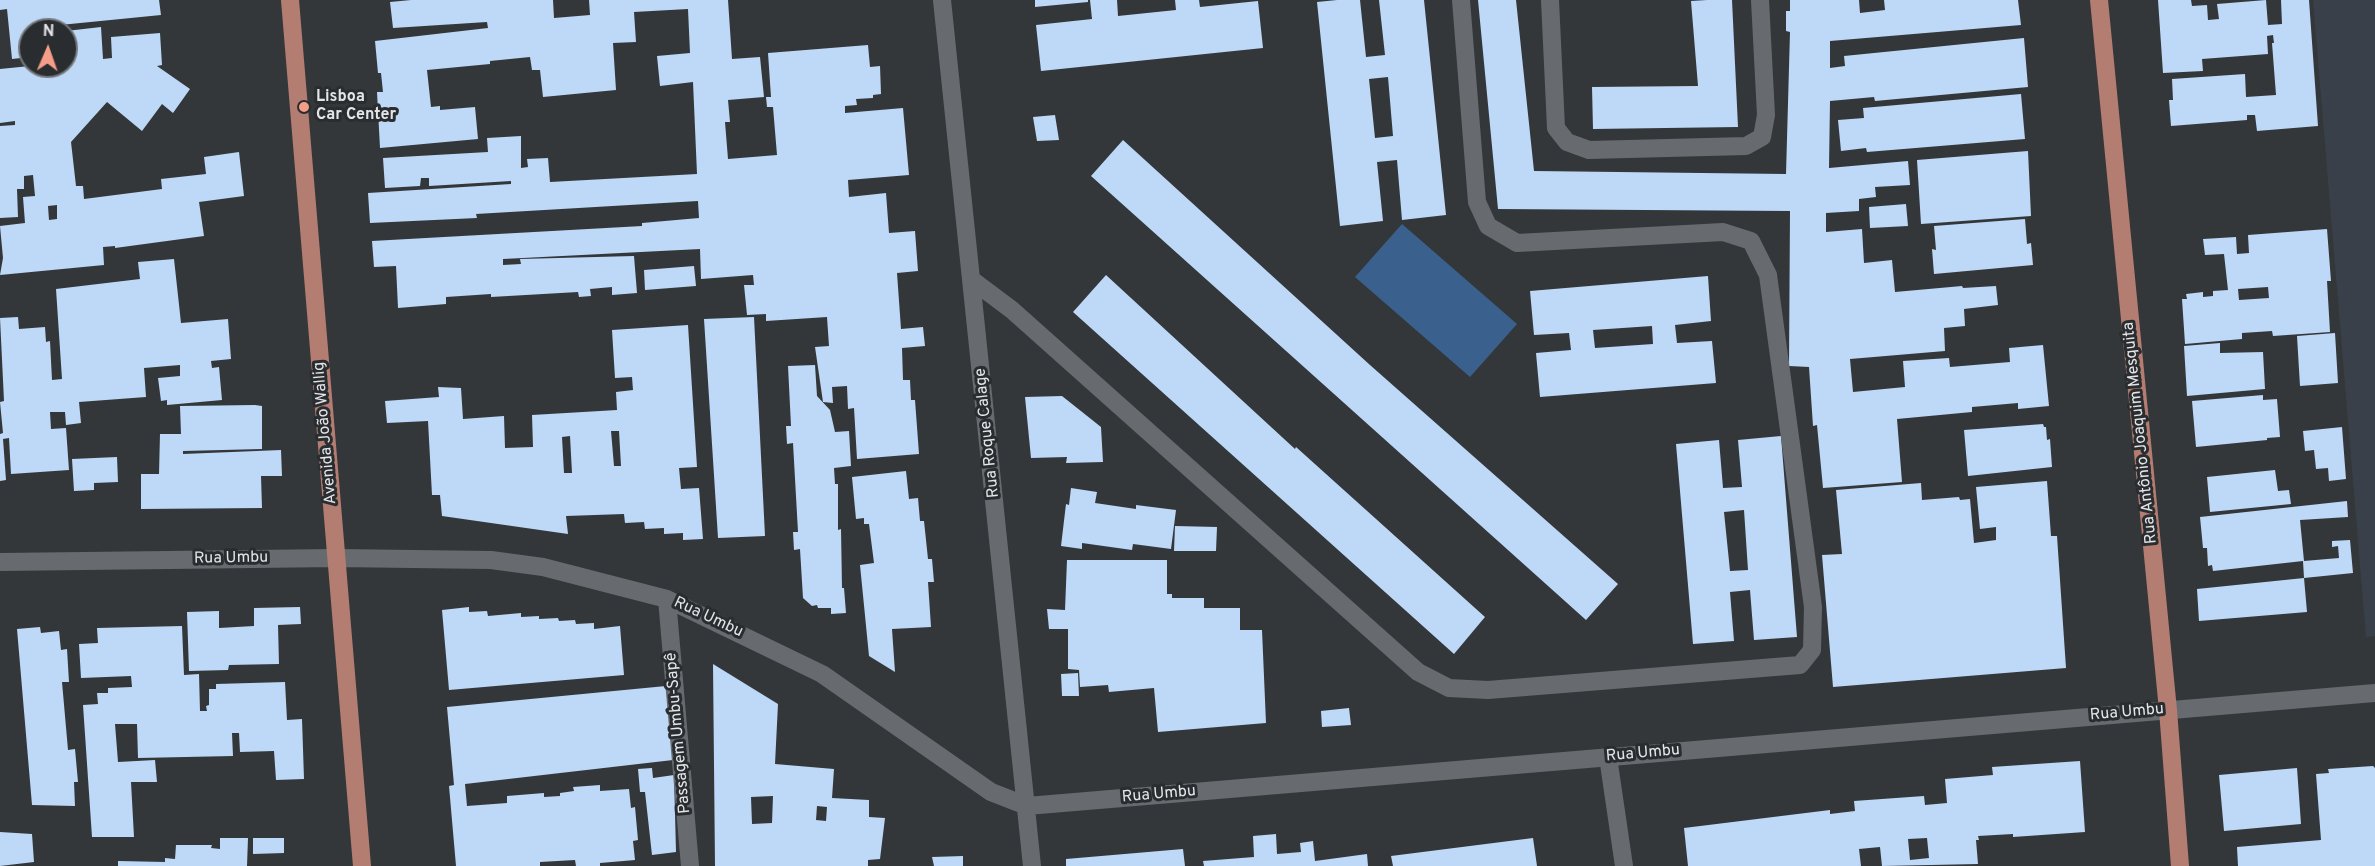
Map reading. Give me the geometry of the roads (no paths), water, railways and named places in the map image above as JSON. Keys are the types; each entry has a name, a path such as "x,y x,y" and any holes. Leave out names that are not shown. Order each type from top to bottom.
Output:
{"main road":[{"name":"Avenida João Wallig","path":"290,0 362,866"},
{"name":"Rua Antônio Joaquim Mesquita","path":"2099,0 2168,710 2180,866"}],"street":[{"name":"Rua Roque Calage","path":"942,0 1032,866"},
{"path":"972,280 1012,310 1418,672 1449,688 1488,690 1800,665 1812,650 1813,607 1768,275 1751,241 1723,232 1516,243 1488,226 1477,202 1461,0"},
{"path":"1550,0 1556,128 1567,142 1589,150 1746,146 1762,137 1766,115 1760,0"},
{"name":"Rua Umbu","path":"0,562 336,558 491,560 543,567 667,599 822,674 991,792 1027,806 2375,693"},
{"name":"Passagem Umbu-Sapê","path":"667,599 690,866"},
{"path":"1608,757 1624,866"}],"place":[{"name":"Lisboa Car Center","path":"304,107"}]}
